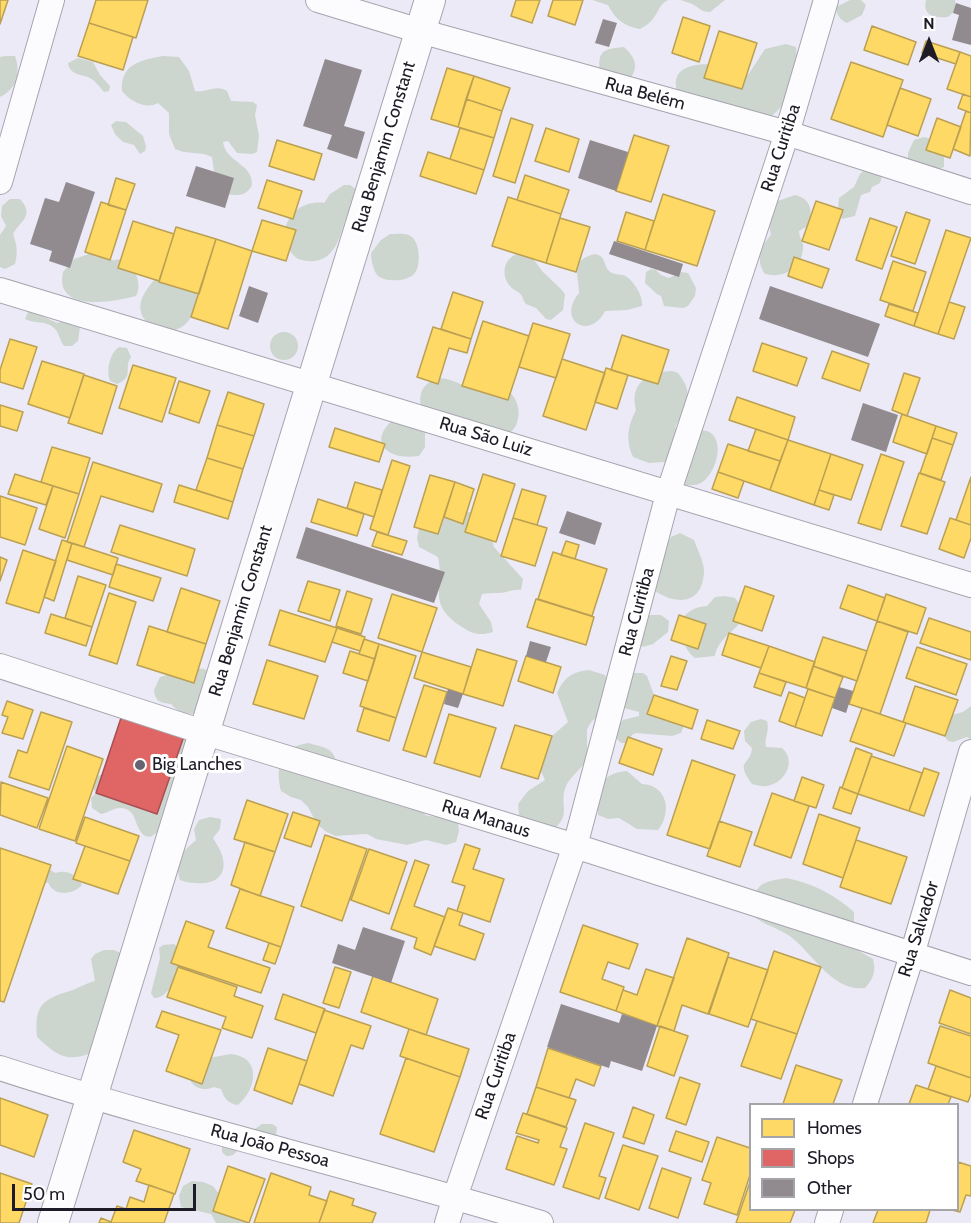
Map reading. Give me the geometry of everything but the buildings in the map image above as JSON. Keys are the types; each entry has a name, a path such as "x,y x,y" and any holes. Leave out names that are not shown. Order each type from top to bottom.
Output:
{"street":[{"path":"0,182 52,0"},
{"name":"Rua Belém","path":"318,0 420,31 787,133 971,192"},
{"name":"Rua Benjamin Constant","path":"53,1223 430,0"},
{"name":"Rua Curitiba","path":"447,1223 575,846 668,494 787,133 826,0"},
{"name":"Rua São Luiz","path":"0,290 971,585"},
{"name":"Rua Manaus","path":"0,666 971,973"},
{"name":"Rua Salvador","path":"865,1103 912,955 971,752"},
{"name":"Rua João Pessoa","path":"0,1068 90,1097 541,1223"}],"shaded area":[{"path":"592,0 668,0 651,21 640,29 621,22 608,5"},
{"path":"681,0 725,0 710,12"},
{"path":"850,0 861,0 866,5 862,15 847,23 839,17 836,7"},
{"path":"926,0 955,0 956,10 948,17 931,15 926,10"},
{"path":"786,44 796,47 794,79 780,108 764,120 678,94 677,76 690,66 717,65 748,75 765,49"},
{"path":"624,47 635,62 634,71 629,80 600,73 600,60 603,52"},
{"path":"15,56 18,68 14,85 0,97 0,57"},
{"path":"163,56 179,57 189,71 195,91 223,89 227,91 231,101 253,102 257,105 255,115 259,136 257,152 237,153 228,141 223,142 225,149 244,167 251,178 252,185 244,193 226,194 215,178 212,157 175,149 169,134 169,113 158,103 143,105 129,98 122,91 122,82 128,69 147,59"},
{"path":"78,58 93,62 100,75 110,86 109,91 104,92 93,80 71,71 68,63"},
{"path":"116,121 126,122 143,136 145,151 140,154 134,145 123,142 115,134 111,125"},
{"path":"924,137 936,140 944,157 944,167 939,169 908,161 908,153 914,140"},
{"path":"868,167 882,176 880,183 872,187 870,192 861,195 855,216 842,219 838,209 839,198 854,187 860,174"},
{"path":"344,185 350,185 357,190 336,245 328,256 322,259 307,261 298,259 290,250 286,240 285,230 288,221 302,207 312,203 324,203 330,194"},
{"path":"795,195 808,203 811,211 808,226 799,231 803,245 800,260 792,270 786,273 765,274 760,264 760,253 771,235 767,215 775,202"},
{"path":"10,199 20,199 26,214 13,234 17,249 15,264 5,269 0,267 0,235 6,226 1,216 2,206"},
{"path":"390,234 408,235 415,241 419,256 418,266 411,277 396,280 381,278 376,274 371,253 381,240"},
{"path":"89,254 126,262 134,270 138,281 136,296 114,301 88,302 67,294 63,285 63,272 74,259"},
{"path":"523,254 534,260 565,294 563,310 551,320 546,319 536,308 526,304 521,294 507,282 506,264 512,256"},
{"path":"595,254 603,258 611,273 625,276 633,283 640,294 642,306 627,310 605,311 599,320 584,326 573,319 571,312 579,293 577,269 582,260"},
{"path":"167,267 199,289 189,321 180,328 166,332 147,322 141,313 140,305 146,291"},
{"path":"651,269 669,278 681,272 688,273 696,288 695,296 688,306 683,308 664,306 661,296 645,283 646,272"},
{"path":"29,310 57,323 73,319 80,327 78,341 72,346 64,346 54,328 44,323 25,319"},
{"path":"284,332 294,336 298,346 294,356 284,360 274,356 270,346 274,336"},
{"path":"119,347 127,348 131,357 126,378 117,384 110,381 108,368 113,354"},
{"path":"672,371 678,373 688,394 685,407 675,428 683,431 706,431 711,433 717,444 718,452 714,467 706,479 697,485 683,485 664,462 649,463 633,457 629,445 628,433 636,410 635,393 638,386 648,377"},
{"path":"436,378 452,381 478,391 508,391 516,400 519,412 514,429 509,434 421,407 422,389"},
{"path":"396,417 425,431 425,447 419,456 397,455 384,447 381,441 382,434"},
{"path":"470,512 491,536 494,547 523,579 521,590 482,594 479,604 491,622 493,632 476,634 469,631 444,611 439,596 438,557 419,547 417,538 419,528 443,514"},
{"path":"680,533 694,540 704,571 703,582 699,590 694,596 680,600 655,591 666,546 671,537"},
{"path":"715,597 735,598 741,608 740,622 724,639 715,656 695,658 685,646 681,620 692,610 707,606"},
{"path":"650,615 661,615 669,621 668,632 653,644 643,647 636,641 642,622"},
{"path":"192,668 209,672 199,714 184,713 171,704 157,699 154,690 160,677"},
{"path":"589,670 605,675 609,685 601,714 592,721 587,729 587,760 566,786 562,819 553,830 520,825 518,804 528,791 545,780 537,762 552,736 568,722 557,693 562,683 569,677 577,672"},
{"path":"633,673 643,673 647,676 654,695 675,700 682,706 687,718 681,733 672,736 636,733 626,743 621,743 617,739 616,728 623,720 639,716 639,712 624,708 620,704"},
{"path":"971,706 971,740 967,737 953,742 948,741 943,734 952,715 963,712"},
{"path":"761,719 767,721 768,725 766,747 782,748 789,759 784,776 779,781 765,786 752,784 744,770 752,748 745,741 744,731 751,722"},
{"name":"Big Lanches","path":"181,736 193,743 158,832 150,837 145,836 138,828 133,815 126,809 118,808 101,814 92,808 91,798 96,793 92,786 98,776"},
{"path":"308,743 328,749 336,760 337,767 422,806 425,815 458,821 459,831 456,842 446,845 426,840 407,845 376,839 367,834 335,836 325,831 317,824 308,807 301,800 281,791 279,782 280,766 286,753 299,745"},
{"path":"627,771 642,784 657,789 662,795 666,808 658,830 637,829 619,818 608,819 598,815 598,785 611,775"},
{"path":"210,817 221,819 220,829 213,838 222,855 224,865 222,873 218,878 204,883 180,880 178,867 180,857 196,840 194,829 199,820"},
{"path":"45,866 55,873 71,873 82,885 74,891 63,893 54,890 48,882 41,886"},
{"path":"786,878 822,890 854,912 854,948 873,959 874,963 874,974 865,988 854,988 843,984 825,971 791,937 751,914 754,896 760,887"},
{"path":"174,944 179,950 180,957 177,976 167,992 154,998 151,993 160,958 159,948 163,945"},
{"path":"104,950 114,950 123,954 94,1052 77,1057 63,1056 37,1037 36,1026 39,1010 54,996 95,981 91,959 95,954"},
{"path":"231,1054 241,1056 252,1067 252,1083 238,1105 227,1100 221,1089 214,1087 201,1089 191,1082 191,1077 203,1059"},
{"path":"262,1124 272,1124 277,1127 276,1137 238,1149 232,1155 226,1156 222,1152 222,1146 239,1140"},
{"path":"192,1181 213,1186 250,1223 216,1223 211,1214 181,1207 179,1196 183,1186"}],"place":[{"name":"Big Lanches","path":"140,765"}]}
